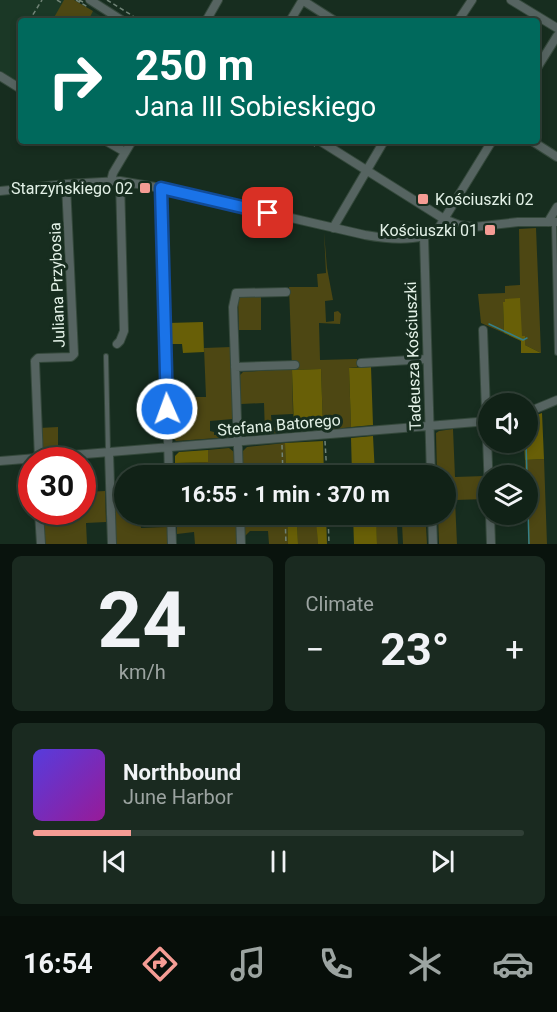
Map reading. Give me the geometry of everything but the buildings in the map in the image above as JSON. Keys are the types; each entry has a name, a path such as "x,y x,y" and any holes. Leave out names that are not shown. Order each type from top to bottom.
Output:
{"street":[{"path":"90,0 118,18"},
{"path":"208,18 218,0"},
{"path":"292,18 302,0 330,18"},
{"path":"460,18 472,0"},
{"path":"510,0 557,28"},
{"path":"540,63 557,36"},
{"path":"0,76 18,87"},
{"path":"111,144 125,152"},
{"path":"117,344 124,331 116,181 113,173 130,144"},
{"path":"325,144 444,219 467,227 553,222 557,207"},
{"path":"333,228 382,144"},
{"path":"0,191 116,181 161,188 374,237 424,237 438,229 490,144"},
{"path":"537,144 557,157"},
{"name":"Juliana Przybosia","path":"38,447 35,360 71,357 74,354 66,184"},
{"path":"161,188 169,465"},
{"name":"Tadeusza Kościuszki","path":"424,237 431,465"},
{"path":"238,465 233,307 236,293 286,292"},
{"path":"483,330 486,393"},
{"path":"361,363 427,359"},
{"path":"235,367 295,365"},
{"path":"538,408 557,400"},
{"name":"Stefana Batorego","path":"96,454 478,422"},
{"path":"109,453 112,544"},
{"name":"Stefana Batorego","path":"0,461 18,460"},
{"path":"40,525 41,544"},
{"path":"171,525 172,544"},
{"path":"240,525 241,544"},
{"path":"432,525 433,544"},
{"path":"490,525 491,544"}],"lane":[{"path":"553,222 557,352"},
{"path":"106,356 109,453"}],"path":[{"path":"31,18 42,0"},
{"path":"57,0 62,3"},
{"path":"107,0 136,18"},
{"path":"325,434 326,465"},
{"path":"282,438 283,465"},
{"path":"285,525 286,544"},
{"path":"328,525 329,544"}],"shaded area":[{"path":"0,0 74,0 104,18 18,18 18,82 0,71"},
{"path":"64,0 74,0 93,11 90,18 54,18"},
{"path":"536,228 541,353 525,345 525,337 522,336 505,302 503,302 504,333 481,323 478,294 505,293 505,286 520,285 519,229"},
{"path":"324,232 333,300 325,301 326,322 334,321 334,312 338,311 341,314 340,324 319,323 320,360 357,359 357,367 349,368 351,427 331,430 331,427 323,427 321,369 292,370 293,414 271,415 272,427 278,428 278,433 265,434 264,403 241,404 240,375 243,372 292,369 289,287 318,287 317,274 326,273"},
{"path":"261,296 261,330 239,330 238,300 240,297"},
{"path":"520,298 522,336 525,336 525,345 541,353 521,353 521,341 504,333 503,302 505,299"},
{"path":"203,322 204,352 183,353 182,344 169,344 168,323"},
{"path":"231,347 233,419 210,421 210,431 214,432 214,435 227,434 233,426 234,434 231,437 176,441 172,437 171,397 206,397 204,348"},
{"path":"371,367 373,425 351,427 349,368"},
{"path":"321,369 323,427 294,431 292,370"},
{"path":"542,413 544,459 525,460 525,453 538,453 538,414"},
{"path":"58,427 58,447 42,447 39,428"},
{"path":"453,429 454,465 437,465 436,433"},
{"path":"373,436 374,465 352,465 351,438"},
{"path":"323,441 324,465 286,465 285,443"},
{"path":"285,443 286,465 243,465 243,451 247,447"},
{"path":"229,448 234,452 235,465 175,465 175,463 208,462 208,450"},
{"path":"208,450 208,462 175,463 175,456 179,452"},
{"path":"544,459 547,544 528,544 528,525 538,525 538,465 525,465 525,460"},
{"path":"478,476 478,499 456,500 456,477"},
{"path":"96,491 105,491 106,522 96,522"},
{"path":"456,522 457,544 439,544 438,525 456,525"},
{"path":"42,525 86,525 87,544 43,544"},
{"path":"115,525 141,525 141,528 167,527 167,544 116,544"},
{"path":"177,525 190,527 193,525 236,525 237,544 195,544 194,532 177,534"},
{"path":"245,525 287,525 288,544 269,544 268,531 250,531 245,536"},
{"path":"287,525 297,525 298,544 288,544"},
{"path":"297,525 317,525 318,544 298,544"},
{"path":"316,525 326,525 327,544 318,544"},
{"path":"353,525 376,525 377,544 354,544"},
{"path":"376,525 397,526 398,544 377,544"},
{"path":"402,525 426,526 427,544 403,544"}],"waterway":[{"path":"489,324 523,340 527,338"},
{"path":"526,453 527,465"},
{"path":"528,525 529,544"}],"place":[{"name":"Starzyńskiego 02","path":"145,188"},
{"name":"Kościuszki 02","path":"423,199"},
{"name":"Kościuszki 01","path":"490,230"}],"route":[{"path":"167,409 161,188 268,213"}]}
